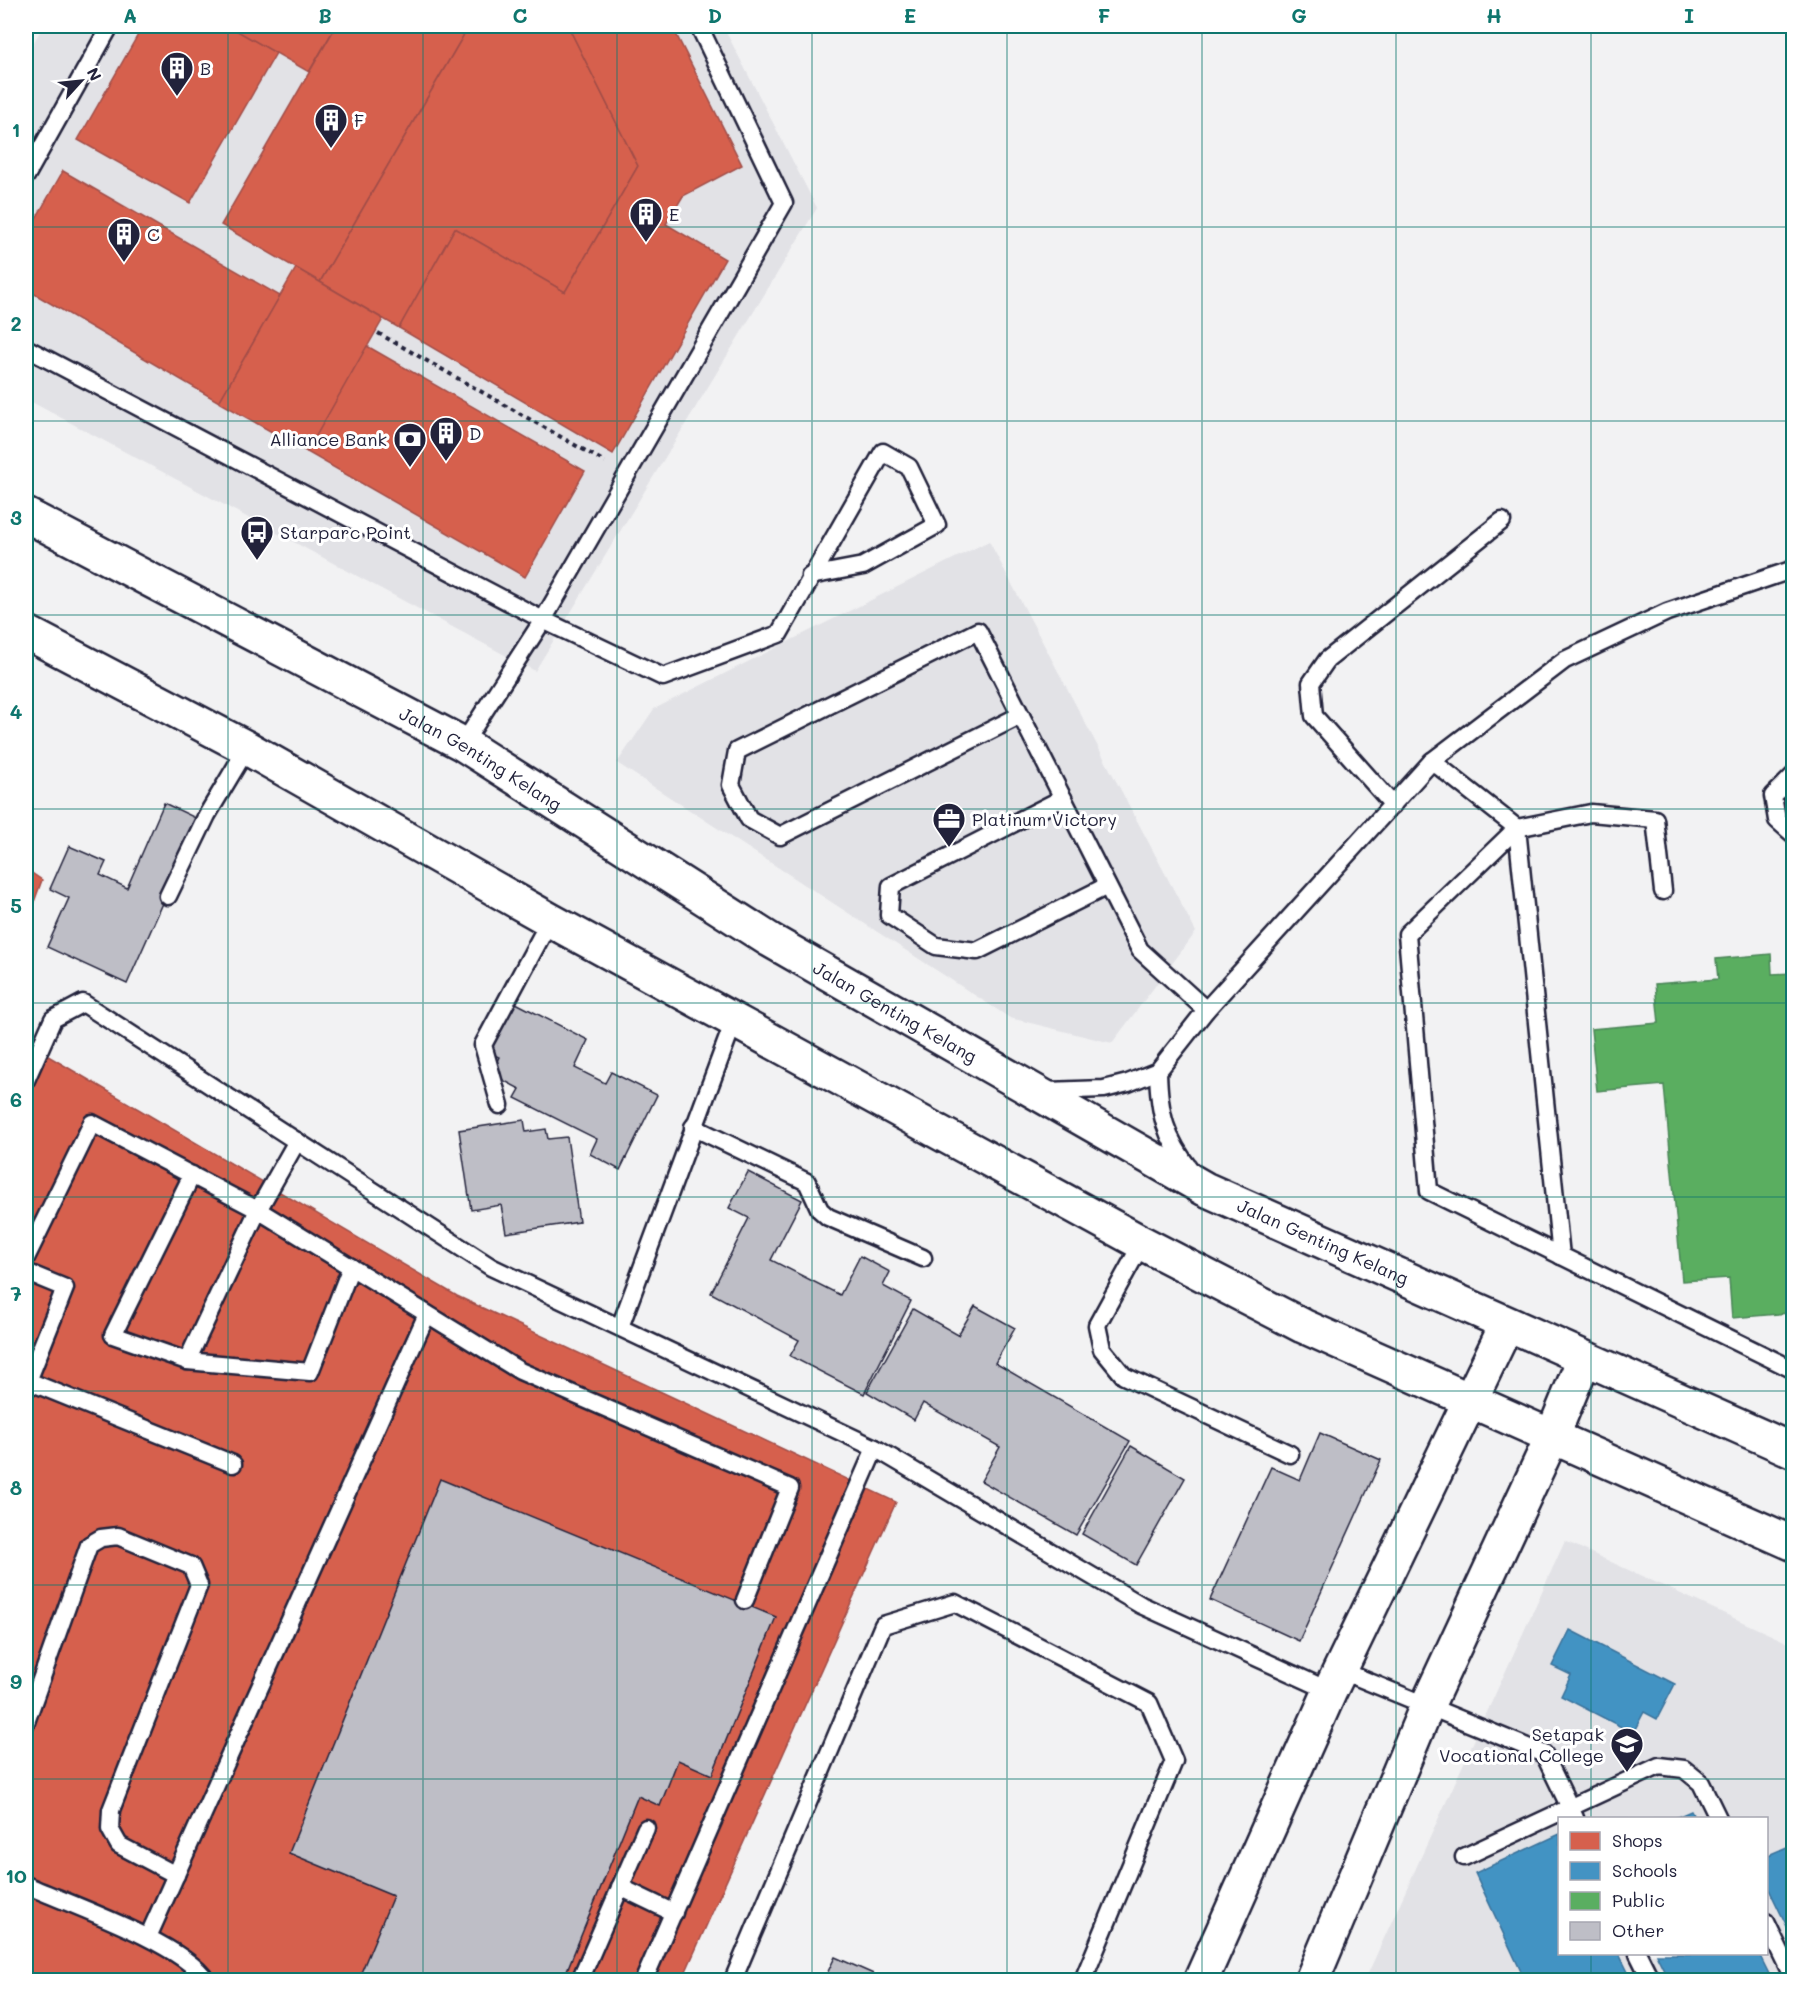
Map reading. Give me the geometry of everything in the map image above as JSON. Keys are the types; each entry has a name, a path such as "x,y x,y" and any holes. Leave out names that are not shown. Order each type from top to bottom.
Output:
{"main road":[{"name":"Jalan Genting Kelang","path":"26,515 463,744 770,940 1028,1090 1205,1189 1794,1451"},
{"path":"26,632 247,748 550,920 1142,1243 1303,1326 1794,1544"},
{"path":"1201,1980 1335,1680 1507,1324"},
{"path":"1312,1980 1427,1707 1552,1437 1584,1359"}],"lane":[{"path":"26,176 110,26"},
{"path":"463,744 543,620 784,203 699,26"},
{"path":"26,348 543,620 663,677 779,634 810,576 883,452 909,467 937,525 862,566 810,576"},
{"path":"1393,805 1314,716 1311,683 1327,660 1502,521"},
{"path":"1028,1090 1104,1089 1128,1083 1158,1071 1206,1010 1432,762 1565,660 1667,612 1794,569"},
{"path":"1021,715 780,836 749,819 731,785 737,752 978,631 1021,715 1063,798 1107,886 1140,950 1206,1010"},
{"path":"168,896 207,815 247,748"},
{"path":"1432,762 1517,828 1561,1256"},
{"path":"1794,775 1773,796 1777,820 1794,835"},
{"path":"1063,798 891,886 889,915 936,946 977,951 1107,886"},
{"path":"1663,891 1655,819 1591,813 1517,828 1407,934 1429,1191 1794,1370"},
{"path":"500,1105 483,1045 550,920"},
{"path":"26,1080 53,1019 83,1003 491,1266 875,1448 1141,1605 1335,1680 1427,1707 1544,1754 1573,1813 1659,1766 1684,1768 1701,1783 1718,1817"},
{"path":"620,1327 734,1021"},
{"path":"1158,1071 1158,1106 1164,1127 1179,1156 1205,1189"},
{"path":"26,1258 92,1123 258,1210 520,1371 790,1488 745,1600"},
{"path":"693,1127 807,1182 820,1210 828,1217 923,1258"},
{"path":"187,1361 258,1210 297,1141"},
{"path":"192,1175 113,1335 187,1361 310,1372 351,1267"},
{"path":"1142,1243 1097,1325 1102,1349 1124,1376 1290,1454"},
{"path":"26,1272 65,1288 28,1381 233,1464"},
{"path":"148,1937 427,1314"},
{"path":"644,1980 875,1448"},
{"path":"26,1722 88,1545 101,1538 117,1536 192,1566 199,1585 111,1810 110,1829 118,1845 176,1875"},
{"path":"733,1980 883,1625 955,1603 1149,1703 1174,1761 1083,1980"},
{"path":"1464,1857 1558,1819"},
{"path":"580,1980 646,1828"},
{"path":"26,1885 148,1937 200,1971 206,1980"},
{"path":"620,1887 674,1913"},
{"path":"1768,1924 1794,1980"},
{"path":"1639,1955 1651,1980"}],"path":[{"path":"378,333 628,475"}],"shaded area":[{"name":"Starparc Point","path":"43,26 723,26 817,208 535,671 26,399 26,56"},
{"name":"Platinum Victory","path":"989,541 1196,932 1112,1043 1010,1018 617,763 654,709"},
{"name":"Setapak Vocational College","path":"1565,1541 1793,1645 1793,1980 1365,1980"}],"building: Shops":[{"name":"B","path":"143,26 229,26 276,53 190,203 78,140"},
{"path":"229,26 329,26 334,29 309,72"},
{"name":"F","path":"336,26 469,26 320,282 221,225"},
{"path":"469,26 568,26 638,166 565,292 455,228 399,328 320,282"},
{"name":"E","path":"568,26 672,26 742,165 683,196 666,224 725,259 613,454 399,328 455,228 565,292 638,166"},
{"name":"C","path":"63,171 280,296 219,402 26,289 26,236"},
{"path":"296,268 383,319 307,452 219,402"},
{"name":"D","path":"367,346 585,471 525,577 307,452"},
{"path":"26,869 42,880 26,924"},
{"path":"26,1043 457,1296 896,1502 682,1980 26,1980"}],"building: Schools":[{"path":"1570,1630 1675,1684 1657,1719 1644,1712 1633,1733 1561,1696 1571,1675 1552,1666"},
{"path":"1691,1811 1694,1817 1677,1817"},
{"path":"1558,1835 1558,1955 1620,1955 1632,1980 1525,1980 1475,1873"},
{"path":"1794,1844 1794,1941 1768,1887 1768,1855"},
{"path":"1656,1955 1760,1955 1772,1980 1669,1980"}],"building: Public":[{"path":"1771,954 1772,974 1794,973 1794,1272 1786,1273 1789,1313 1732,1318 1729,1278 1682,1281 1664,1085 1597,1091 1591,1029 1659,1023 1655,984 1718,979 1716,959"}],"building: Other":[{"path":"164,803 200,820 127,984 47,947 69,898 50,889 69,846 106,862 100,875 127,888"},
{"path":"510,1000 588,1040 575,1068 605,1083 611,1072 657,1095 620,1170 590,1154 597,1139 515,1098 520,1089 491,1074 499,1057 484,1050"},
{"path":"524,1120 526,1132 546,1129 548,1139 567,1137 579,1222 506,1233 501,1205 471,1210 459,1130"},
{"path":"748,1172 802,1200 771,1260 840,1295 860,1256 890,1272 883,1286 911,1301 864,1394 790,1356 799,1340 711,1293 749,1218 729,1208"},
{"path":"975,1306 1015,1328 995,1363 1130,1441 1076,1535 981,1481 1000,1447 923,1403 914,1420 867,1392 913,1309 958,1335"},
{"path":"1320,1433 1381,1460 1299,1641 1210,1600 1271,1467 1300,1480"},
{"path":"1131,1446 1185,1478 1136,1565 1082,1534"},
{"path":"440,1479 776,1617 712,1775 678,1760 660,1806 638,1796 563,1980 358,1980 393,1896 289,1853"},
{"path":"835,1957 887,1980 824,1980"}],"place":[{"name":"B","path":"177,97"},
{"name":"F","path":"331,149"},
{"name":"E","path":"646,243"},
{"name":"C","path":"124,263"},
{"name":"D","path":"446,462"},
{"name":"Alliance Bank","path":"410,468"},
{"name":"Starparc Point","path":"257,561"},
{"name":"Platinum Victory","path":"949,848"},
{"name":"Setapak Vocational College","path":"1627,1773"}]}
